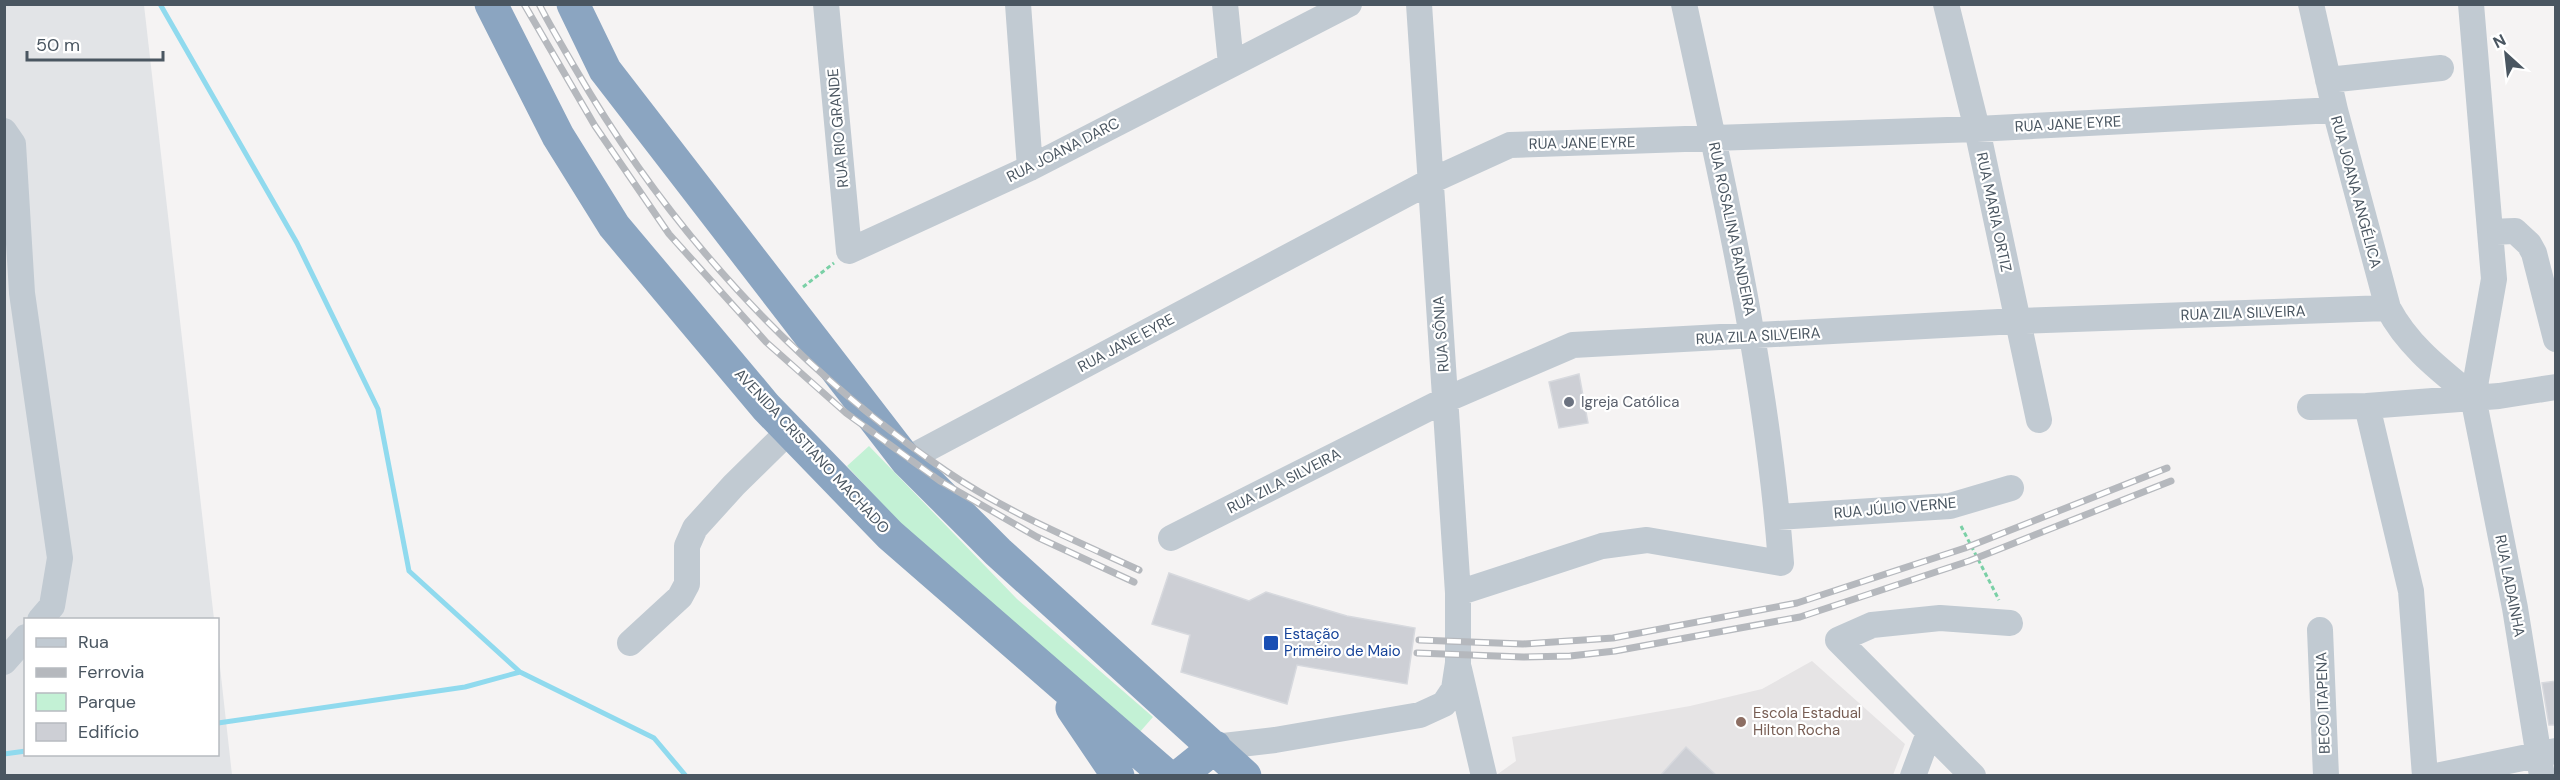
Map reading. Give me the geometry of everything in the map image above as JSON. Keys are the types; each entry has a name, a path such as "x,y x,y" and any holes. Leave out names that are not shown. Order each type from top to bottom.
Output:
{"highway":[{"name":"AVENIDA CRISTIANO MACHADO","path":"491,4 558,136 614,226 766,407 890,535 1167,776"},
{"path":"573,4 605,70 906,460 998,552 1245,776"},
{"path":"1046,669 1118,776"},
{"path":"1179,776 1215,747"}],"street":[{"name":"RUA RIO GRANDE","path":"826,4 849,251"},
{"path":"1018,4 1030,168"},
{"path":"1225,4 1231,64"},
{"name":"RUA JOANA DARC","path":"849,251 1030,168 1349,4"},
{"name":"RUA SÔNIA","path":"1215,747 1275,740 1420,715 1444,704 1454,689 1458,663 1458,593 1419,4"},
{"name":"RUA ROSALINA BANDEIRA","path":"1458,593 1602,546 1647,540 1781,563 1778,517 1754,336 1684,4"},
{"name":"RUA MARIA ORTIZ","path":"1946,4 1977,129 2039,420"},
{"name":"RUA JOANA ANGÉLICA","path":"2311,4 2335,110 2388,308 2399,329 2433,364 2473,397"},
{"path":"2471,4 2494,279 2473,397"},
{"path":"2328,80 2441,68"},
{"name":"RUA JANE EYRE","path":"906,460 1431,181 1510,145 1713,140 1977,129 2335,110"},
{"path":"4,131 13,144 22,293 60,558 52,606 42,618"},
{"path":"2490,232 2515,231 2529,244 2556,339"},
{"name":"RUA ZILA SILVEIRA","path":"1171,538 1445,400 1573,345 2018,321 2388,308"},
{"path":"2433,364 2450,365 2481,352"},
{"path":"2310,407 2367,406 2519,394 2556,387"},
{"name":"RUA LADAINHA","path":"2473,397 2546,760"},
{"path":"2367,406 2411,591 2425,776"},
{"path":"630,643 680,597 687,584 687,546 695,528 734,484 789,431"},
{"name":"RUA JÚLIO VERNE","path":"1778,517 1950,506 2011,488"},
{"path":"1973,776 1838,640 1872,625 1940,618 2010,623"},
{"name":"BECO ITAPENA","path":"2320,630 2326,776"},
{"path":"4,662 24,639"},
{"name":"RUA SÔNIA","path":"1458,663 1484,776"},
{"path":"1420,715 1443,718 1463,727 1475,742"},
{"path":"1913,776 1929,733"},
{"path":"2436,776 2546,760"}],"path":[{"path":"783,303 849,251"},
{"path":"1965,534 2010,623"}],"shaded area":[{"path":"5,5 144,5 214,618 24,618 24,756 219,756 219,658 232,775 5,776"},
{"name":"Escola Estadual Hilton Rocha","path":"1812,661 1905,744 1893,775 1495,776 1516,761 1512,737 1690,706 1762,689"}],"green space":[{"path":"869,446 1017,599 1153,717 1139,733 907,531 847,466"}],"building":[{"name":"Igreja Católica","path":"1579,374 1588,423 1559,428 1549,382"},
{"name":"Estação Primeiro de Maio","path":"1169,573 1249,601 1266,592 1347,616 1415,628 1407,684 1297,665 1287,704 1181,672 1190,635 1152,624"},
{"path":"2556,681 2556,725 2549,725 2542,683"},
{"path":"1686,747 1717,776 1660,776"}],"waterway":[{"path":"160,4 297,243 378,409 409,571 520,672 654,738 686,776"},
{"path":"219,723 465,687 520,672"},
{"path":"4,754 24,751"}],"railway":[{"path":"524,4 595,126 669,234 766,342 846,413 940,481 1037,537 1134,582"},
{"path":"539,4 611,127 650,184 692,238 786,340 836,386 890,430 969,486 1016,512 1139,570"},
{"path":"1419,640 1523,644 1613,638 1797,603 1965,548 2167,468"},
{"path":"1417,653 1523,657 1570,656 1615,651 1800,617 1969,561 2171,481"}],"place":[{"name":"Igreja Católica","path":"1569,402"},
{"name":"Estação Primeiro de Maio","path":"1271,643"},
{"name":"Escola Estadual Hilton Rocha","path":"1741,722"}]}
